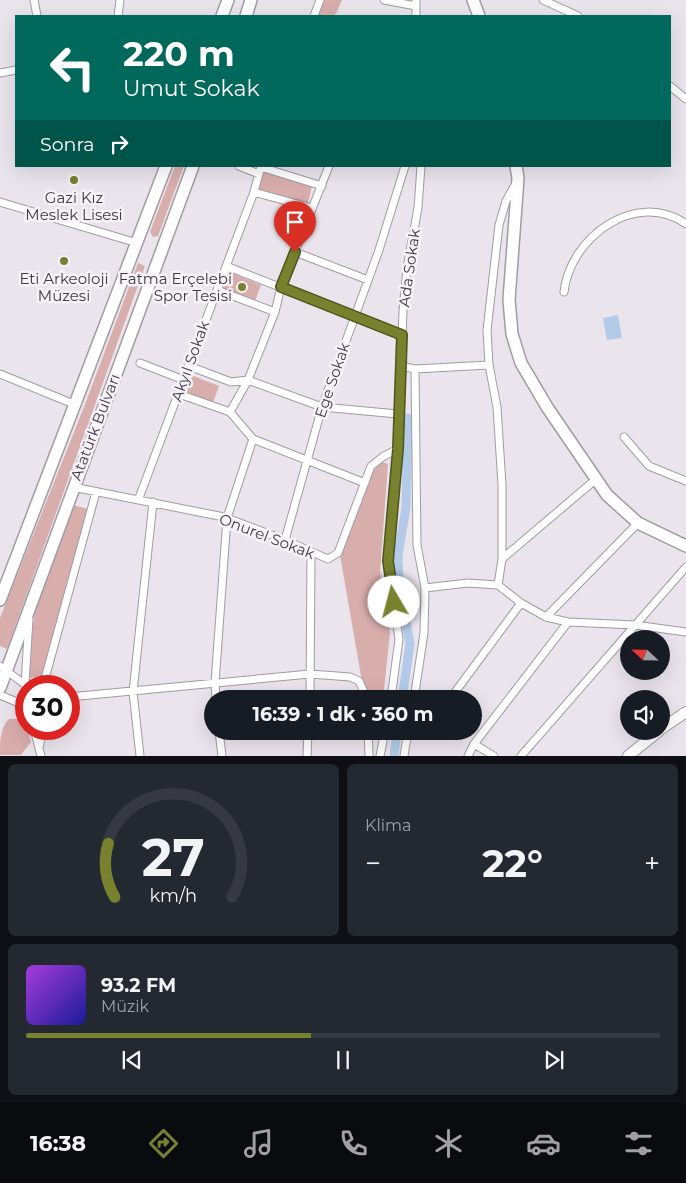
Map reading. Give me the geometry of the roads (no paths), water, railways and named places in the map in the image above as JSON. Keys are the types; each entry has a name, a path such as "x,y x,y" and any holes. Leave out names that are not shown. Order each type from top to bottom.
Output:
{"main road":[{"path":"222,15 228,0"},
{"path":"246,15 251,0"},
{"path":"473,0 479,15"},
{"name":"Atatürk Bulvarı","path":"0,600 166,167"},
{"name":"Atatürk Bulvarı","path":"0,688 3,668 30,606 193,167"},
{"path":"516,167 518,178 510,300 512,334 521,363 547,408 607,495 638,524 686,546"},
{"path":"670,723 686,712"},
{"path":"629,755 648,740"}],"street":[{"path":"34,0 36,15"},
{"path":"118,15 120,0"},
{"path":"314,15 320,0"},
{"path":"384,0 416,3"},
{"path":"543,0 576,15"},
{"path":"0,73 15,70"},
{"path":"671,87 686,99"},
{"path":"246,167 322,186"},
{"path":"230,412 248,380 275,312 281,287 329,167"},
{"name":"Ege Sokak","path":"285,540 322,407 368,280 405,167"},
{"name":"Ada Sokak","path":"392,690 399,639 388,561 398,449 398,414 407,268 418,208 421,167"},
{"name":"Akyıl Sokak","path":"139,498 254,192 260,169"},
{"path":"498,585 502,559 502,486 497,407 489,365 487,330 499,226 506,201 518,178"},
{"path":"254,192 312,208"},
{"path":"0,202 138,242"},
{"path":"564,292 566,278 580,248 593,234 637,212 661,212 686,224"},
{"path":"295,252 368,280"},
{"path":"226,266 354,318 402,335"},
{"path":"217,290 275,312"},
{"path":"140,364 184,380"},
{"path":"401,366 415,369 489,365"},
{"path":"189,366 232,382 248,380 322,407 398,414"},
{"path":"415,369 417,545 425,588 424,634 415,690"},
{"path":"0,374 76,405"},
{"path":"178,394 230,412 253,439 365,483"},
{"path":"624,437 649,466 686,481"},
{"path":"215,690 226,518 253,439"},
{"name":"Onurel Sokak","path":"73,487 139,498 226,518 285,540 328,560 338,553 372,466 384,456 398,449"},
{"path":"502,559 595,480"},
{"path":"46,675 96,492"},
{"path":"140,756 133,692 153,502"},
{"path":"546,617 638,524"},
{"path":"310,553 310,690"},
{"path":"521,756 686,567"},
{"path":"425,588 468,583 498,585 521,603 546,617 568,622 635,625 686,632"},
{"path":"457,690 521,603"},
{"path":"26,675 25,661 30,606"},
{"path":"468,756 474,744 568,622"},
{"path":"3,668 15,676"},
{"path":"80,696 310,674 350,677 359,681 362,690"},
{"path":"0,695 15,701"},
{"path":"38,740 42,756"},
{"path":"40,745 41,740"},
{"path":"221,740 222,756"},
{"path":"307,756 308,740"},
{"path":"368,740 368,756"},
{"path":"380,756 383,740"},
{"path":"404,756 407,740"},
{"path":"474,744 494,756"}],"water":[{"path":"618,315 622,338 607,340 603,318"}],"waterway":[{"path":"403,690 410,644 399,583 398,555 406,508 408,418"},
{"path":"394,756 396,740"}],"place":[{"name":"Gazi Kız Meslek Lisesi","path":"74,180"},
{"name":"Eti Arkeoloji Müzesi","path":"64,261"},
{"name":"Fatma Erçelebi Spor Tesisi","path":"242,287"}]}
